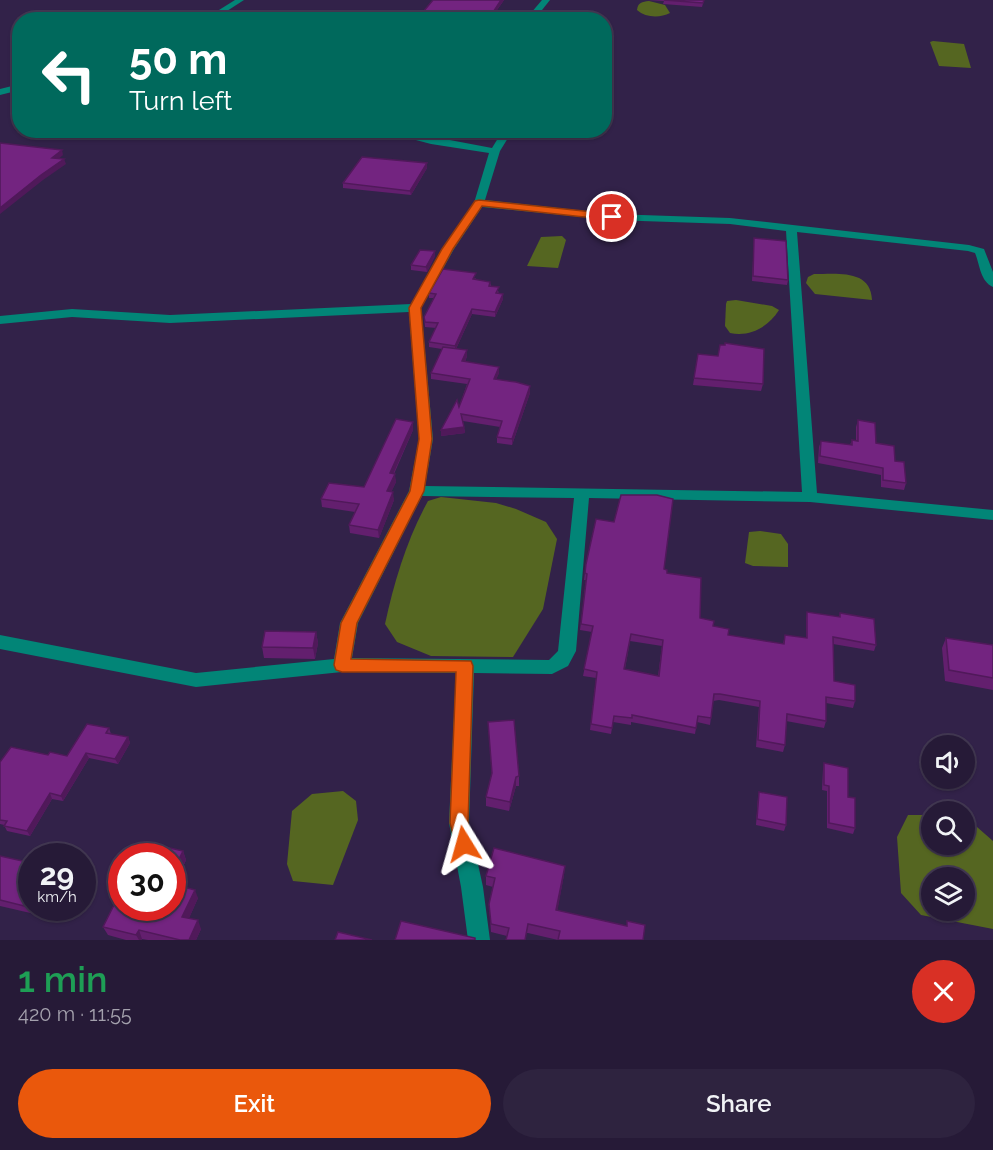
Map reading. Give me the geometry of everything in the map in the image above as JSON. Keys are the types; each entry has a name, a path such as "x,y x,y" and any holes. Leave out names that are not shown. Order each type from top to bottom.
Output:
{"street":[{"path":"220,12 240,0"},
{"path":"536,12 546,0"},
{"path":"414,138 495,151"},
{"path":"342,665 349,623 417,491 426,439 415,308 448,249 479,203 495,151 503,138"},
{"path":"479,203 612,217 730,221 969,248 980,251 985,259 989,279 993,284"},
{"path":"791,228 810,497"},
{"path":"0,320 72,313 170,319 415,308"},
{"path":"417,491 810,497 993,515"},
{"path":"0,642 196,680 342,665 552,667 562,661 567,651 582,493"},
{"path":"465,666 459,823 472,887 479,940"}],"shaded area":[{"path":"649,1 665,5 670,13 653,16 645,15 637,10 638,5"},
{"path":"930,42 964,44 971,68 939,66"},
{"path":"562,236 566,240 558,268 527,266 541,237"},
{"path":"814,274 842,274 859,278 866,283 872,300 815,294 806,283 808,277"},
{"path":"736,300 772,306 779,310 764,326 752,332 730,333 725,326 726,304 727,301"},
{"path":"441,497 496,503 516,509 546,522 557,539 543,609 513,657 431,656 397,642 385,624 397,577 414,530 428,501"},
{"path":"749,532 781,534 788,544 788,567 753,566 745,563"},
{"path":"343,791 356,801 358,820 333,885 293,881 287,864 292,811 312,794"},
{"path":"908,815 921,815 921,855 975,855 975,826 993,841 993,929 952,921 975,921 975,867 921,867 921,915 901,893 897,837"}],"building":[{"path":"433,0 501,0 493,12 423,12"},
{"path":"664,0 704,0 703,3"},
{"path":"0,143 62,150 52,158 64,159 0,208"},
{"path":"362,157 427,163 410,191 343,183"},
{"path":"754,238 786,241 788,280 753,276"},
{"path":"420,250 435,251 426,267 411,265"},
{"path":"443,269 476,273 473,279 490,282 489,286 499,287 496,293 503,294 495,312 472,309 455,346 429,342 438,323 425,322 424,317 436,294 429,293"},
{"path":"725,343 764,349 763,384 694,378 698,354 718,356 720,345 725,345"},
{"path":"443,347 467,350 462,361 499,367 494,379 530,386 512,439 497,437 502,421 461,414 464,427 441,430 457,400 459,407 470,379 431,373"},
{"path":"396,419 413,422 390,473 395,474 387,491 393,492 378,530 349,525 359,504 321,499 329,483 364,487"},
{"path":"858,420 875,423 876,443 894,446 895,461 904,462 906,483 883,480 883,468 820,456 821,441 852,445 852,440 858,441"},
{"path":"621,495 657,495 673,499 664,569 667,573 701,578 700,618 714,621 713,626 729,629 728,635 784,644 785,635 807,638 807,612 840,617 840,613 874,619 876,645 833,637 834,681 855,685 855,701 826,697 826,721 787,714 785,745 758,740 760,701 720,694 714,694 711,718 698,716 696,728 632,715 632,718 614,716 612,728 591,724 597,672 584,669 593,626 581,624 587,574 585,573 586,564 596,519 614,522","holes":["631,634 663,640 659,676 624,669"]},
{"path":"265,631 316,632 313,648 262,647"},
{"path":"946,638 993,645 993,678 949,670"},
{"path":"514,720 519,776 516,777 510,802 486,797 492,773 488,722"},
{"path":"87,724 109,728 106,733 128,737 115,759 86,753 61,796 50,793 27,831 4,826 7,821 0,820 0,762 11,747 48,755 50,752 67,756"},
{"path":"824,763 848,768 848,797 855,798 855,828 829,823 829,786 824,785"},
{"path":"759,792 787,797 786,825 757,819"},
{"path":"494,848 565,866 556,910 627,926 627,921 645,925 643,940 558,940 560,931 528,924 525,940 506,940 509,928 491,924 489,904 495,878 486,876"},
{"path":"0,856 18,860 18,904 0,900"},
{"path":"186,888 195,890 186,909"},
{"path":"108,917 108,921 186,921 186,918 198,920 189,940 139,930 136,935 103,927"},
{"path":"401,921 475,938 475,940 395,940"},
{"path":"338,932 372,940 335,940"}],"route":[{"path":"464,844 459,823 465,666 342,665 349,623 417,491 426,439 415,308 448,249 479,203 612,217"}]}
